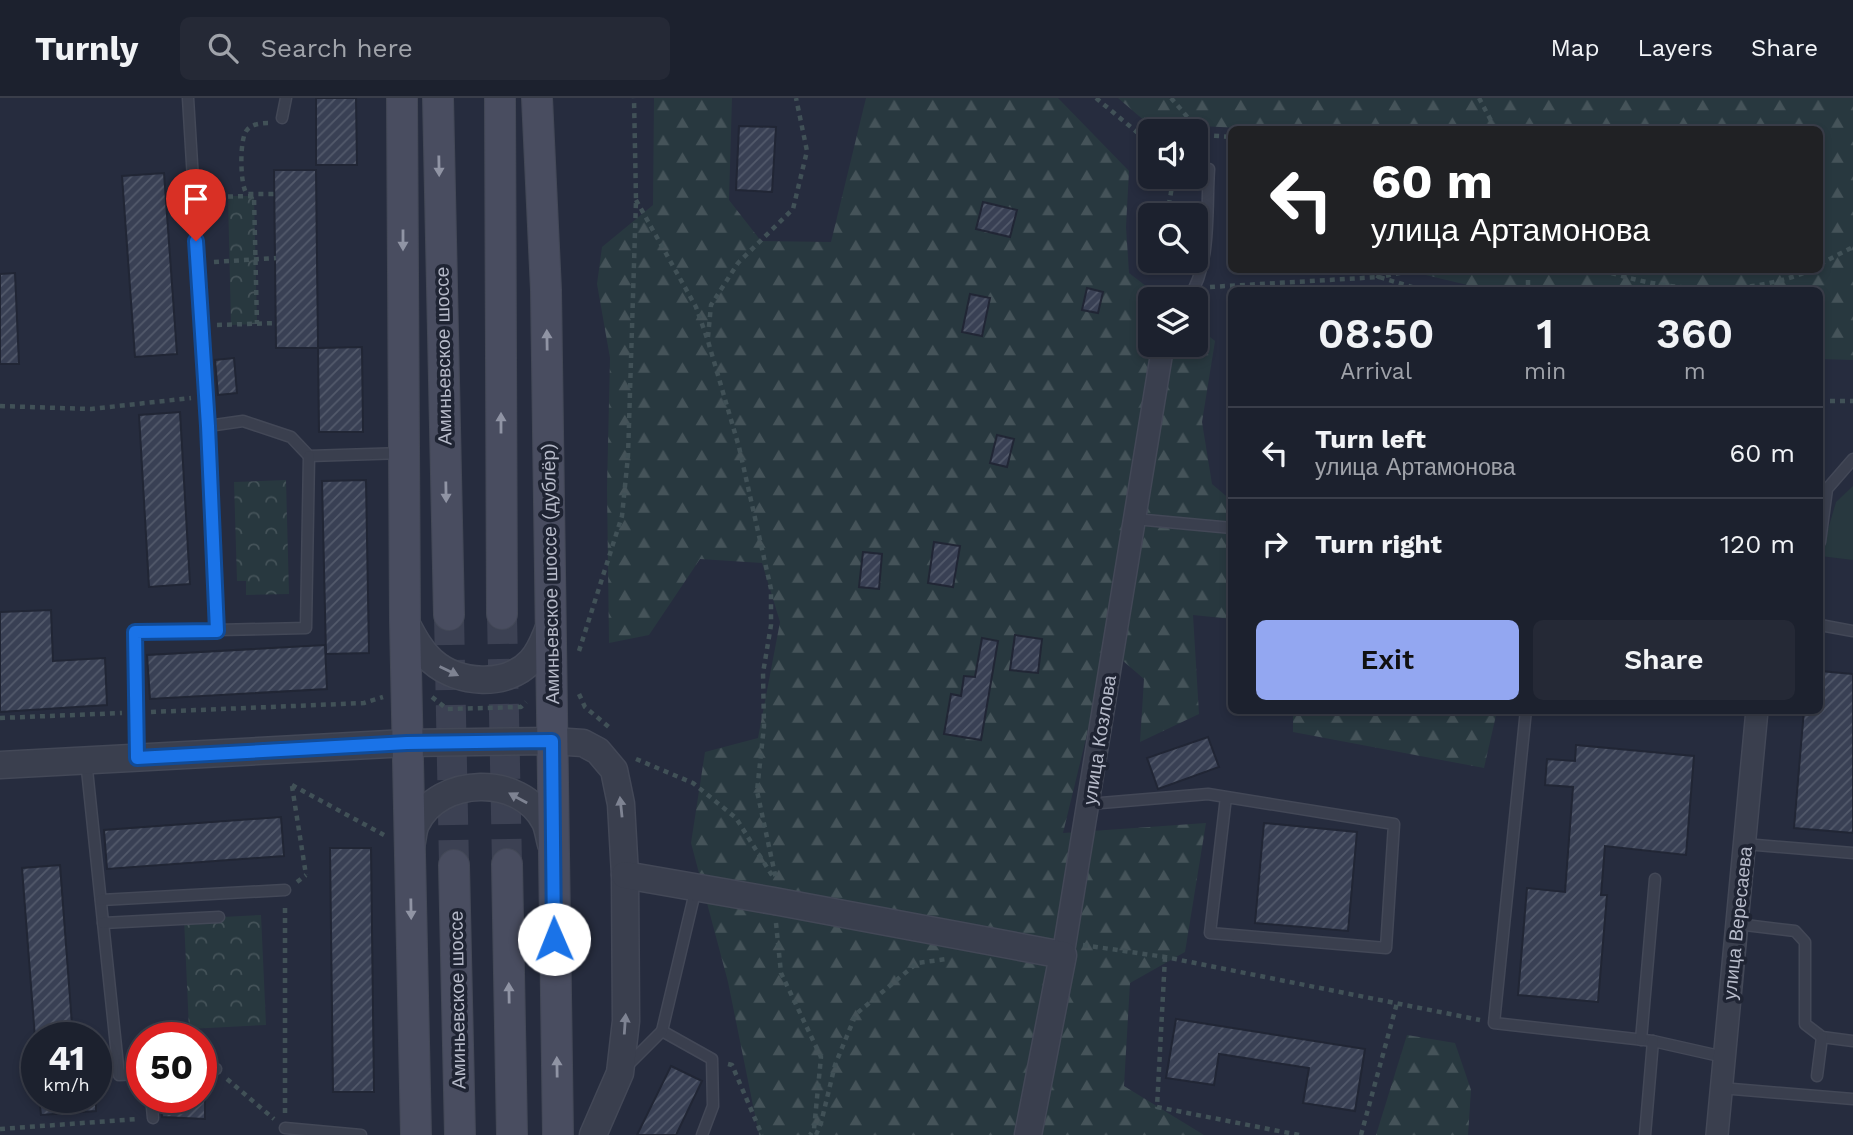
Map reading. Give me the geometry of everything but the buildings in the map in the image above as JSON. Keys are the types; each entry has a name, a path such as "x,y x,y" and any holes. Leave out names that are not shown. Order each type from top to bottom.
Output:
{"main road":[{"path":"402,98 407,743 401,847 416,1135"},
{"name":"Аминьевское шоссе","path":"438,98 449,615"},
{"path":"500,98 502,614"},
{"name":"Аминьевское шоссе (дублёр)","path":"537,98 546,290 558,1135"},
{"path":"507,864 512,1135"},
{"name":"Аминьевское шоссе","path":"454,865 460,1135"}],"street":[{"name":"улица Козлова","path":"1028,1135 1089,804 1161,357"},
{"path":"405,621 417,643 434,663 457,676 483,680 509,675 531,662 551,623"},
{"name":"улица Вересаева","path":"1717,1135 1757,714"},
{"path":"0,765 407,743 552,741 583,743 598,751 614,770 621,804 625,876 626,1021 620,1073 593,1135"},
{"path":"401,847 432,805 454,792 480,787 506,791 528,803 546,823 553,852"},
{"path":"625,876 696,887 775,892 1064,948"}],"lane":[{"path":"188,98 208,426 217,631"},
{"path":"282,118 286,98"},
{"path":"1195,287 1204,253 1209,169"},
{"path":"137,758 135,632 306,628 309,456 291,437 243,421 208,426"},
{"path":"309,456 405,453"},
{"path":"1823,519 1827,489 1853,459"},
{"path":"1135,519 1228,528"},
{"path":"1823,625 1853,631"},
{"path":"1526,714 1494,1023 1653,1041 1724,1057"},
{"path":"86,760 120,1075 126,1075"},
{"path":"1089,804 1208,794 1394,824 1386,948 1210,933 1226,797"},
{"path":"1745,844 1853,853"},
{"path":"1641,1040 1656,879"},
{"path":"620,1073 662,1031 696,887"},
{"path":"101,900 285,890"},
{"path":"103,923 219,917"},
{"path":"1737,924 1795,931 1805,942 1805,1024 1822,1037 1853,1041"},
{"path":"662,1031 712,1059 713,1106 702,1135"},
{"path":"1817,1076 1822,1037"},
{"path":"1645,1135 1653,1041"},
{"path":"1721,1088 1853,1099"},
{"path":"153,1113 153,1118"},
{"path":"285,1128 361,1135"}],"path":[{"path":"577,655 622,516 628,456 636,200 635,98"},
{"path":"708,341 712,305 738,263 793,209 807,151 798,98"},
{"path":"1096,98 1138,133"},
{"path":"1171,98 1203,135 1228,136"},
{"path":"1479,98 1494,126"},
{"path":"275,194 244,193 242,144 245,131 250,127 282,118"},
{"path":"228,196 254,196 257,324"},
{"path":"636,200 696,307 708,341 739,447 772,589 771,625 763,673 764,726 757,791 775,892 781,973 821,1057 814,1129 810,1135"},
{"path":"1823,262 1853,247"},
{"path":"198,263 276,258"},
{"path":"1373,273 1412,287"},
{"path":"1206,287 1379,277 1400,273"},
{"path":"1614,273 1672,287"},
{"path":"1735,287 1768,284 1802,273"},
{"path":"231,325 276,323"},
{"path":"0,406 91,409 206,396"},
{"path":"1823,401 1853,401"},
{"path":"0,718 364,703 389,695"},
{"path":"636,759 693,783 736,818 775,892"},
{"path":"285,1128 285,890 306,875 292,785 401,847"},
{"path":"1064,948 1165,957 1494,1023"},
{"path":"816,1135 835,1065 856,1014 917,963 956,957"},
{"path":"1165,957 1157,1107 1299,1135"},
{"path":"1361,1135 1397,1003"},
{"path":"712,1059 732,1065 762,1135"},
{"path":"217,1070 285,1128"},
{"path":"0,1129 153,1118"}],"green space":[{"path":"654,98 732,98 729,200 761,241 831,242 866,98 1058,98 1129,171 1126,227 1129,273 1147,287 1138,287 1138,357 1208,357 1208,335 1215,341 1202,422 1212,484 1228,498 1228,619 1193,615 1199,714 1140,742 1144,679 1108,648 1063,833 1206,823 1185,952 1130,983 1124,1086 1204,1135 759,1135 728,982 691,843 705,752 758,738 780,622 762,563 700,559 649,635 609,643 607,488 610,358 597,284 602,247 653,205"},
{"path":"1118,98 1853,98 1853,360 1823,359 1823,287 1476,287 1417,273 1823,273 1823,126 1208,126 1208,119 1142,119"},
{"path":"228,196 254,196 257,324 231,325"},
{"path":"286,480 289,594 246,595 246,581 237,581 234,482"},
{"path":"1853,486 1853,560 1823,556 1823,546 1836,502"},
{"path":"1293,714 1496,714 1484,768 1293,732"},
{"path":"261,915 266,1025 217,1028 217,1022 189,1022 184,919"},
{"path":"1407,1035 1455,1043 1471,1090 1468,1135 1376,1135"}],"tunnel":[{"path":"502,614 507,864"},
{"path":"449,615 454,865"}],"route":[{"path":"196,241 217,631 135,632 137,758 407,743 552,741 554,939"}]}
